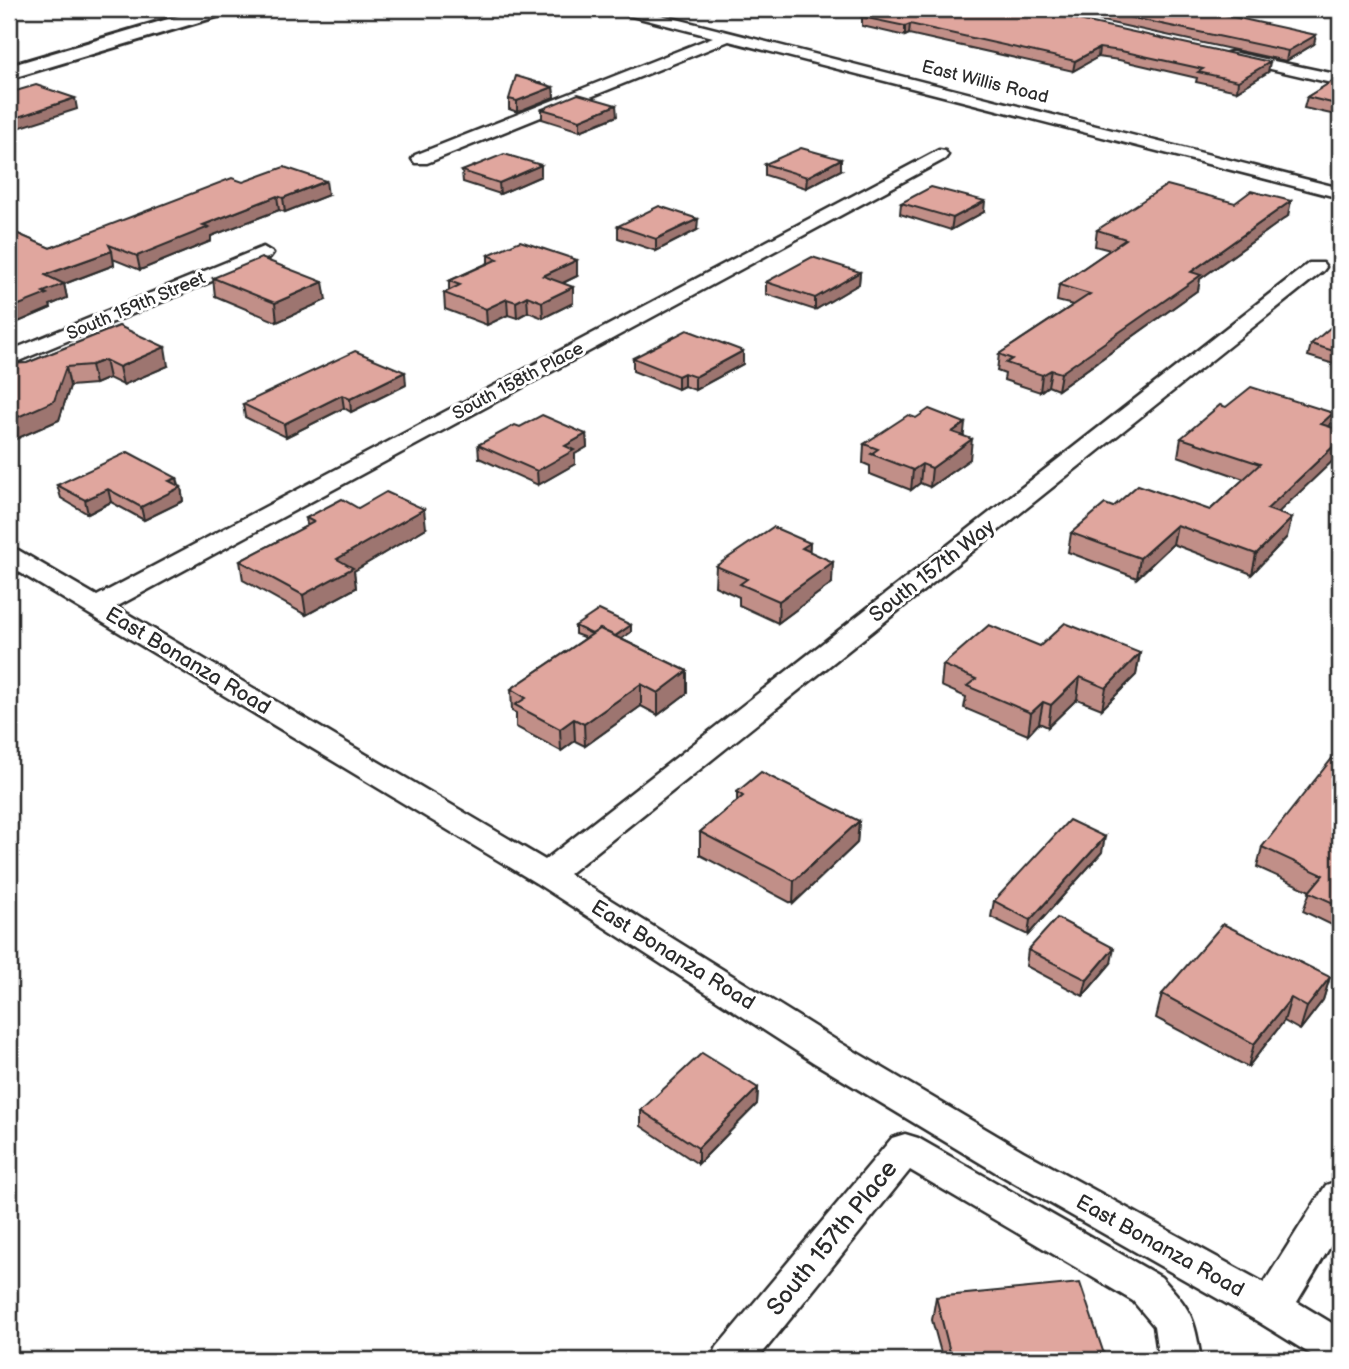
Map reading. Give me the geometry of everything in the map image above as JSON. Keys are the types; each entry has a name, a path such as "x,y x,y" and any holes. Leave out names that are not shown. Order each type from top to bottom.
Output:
{"main road":[{"path":"9,73 222,9"}],"street":[{"name":"East Willis Road","path":"621,9 1340,192"},
{"path":"421,159 729,36"},
{"path":"1219,54 1340,80"},
{"name":"South 158th Place","path":"97,607 939,155"},
{"name":"South 159th Street","path":"9,359 263,253"},
{"name":"South 157th Way","path":"547,875 1316,267"},
{"name":"East Bonanza Road","path":"9,555 547,875 826,1052 1010,1163 1271,1308 1340,1350"},
{"name":"South 157th Place","path":"732,1360 905,1149 1147,1289 1173,1318 1180,1360"},
{"path":"1271,1308 1340,1196"}],"building":[{"path":"881,9 1029,9 1270,62 1238,81 1198,72 1203,69 1099,48 1075,61 910,24 905,26 862,17"},
{"path":"1091,9 1176,9 1196,13 1202,10 1316,35 1288,51"},
{"path":"516,76 553,87 517,101 509,99"},
{"path":"1340,77 1340,105 1307,97"},
{"path":"36,85 75,98 9,120 9,93"},
{"path":"578,94 616,105 580,120 542,109"},
{"path":"801,148 841,159 807,177 765,164"},
{"path":"504,154 541,165 499,183 462,171"},
{"path":"284,167 326,181 283,198 277,196 203,225 209,227 137,256 109,245 112,251 45,275 64,284 9,309 9,230 50,248 232,178 243,182"},
{"path":"1167,185 1235,203 1251,191 1291,201 1191,272 1201,275 1061,373 1051,370 1042,375 1006,363 1012,359 999,354 1090,294 1059,285 1126,239 1097,230"},
{"path":"931,187 985,201 953,218 901,203"},
{"path":"659,206 698,219 656,239 618,226"},
{"path":"520,241 577,260 543,276 573,287 542,302 527,296 516,302 507,299 486,309 444,293 460,285 449,281 498,259 488,255"},
{"path":"812,257 860,272 815,298 766,282"},
{"path":"261,258 323,282 275,303 213,278"},
{"path":"1338,321 1340,353 1311,344"},
{"path":"119,326 165,347 119,367 105,360 91,365 66,367 54,401 9,421 9,364 27,363"},
{"path":"687,330 743,351 695,377 684,373 678,376 633,358"},
{"path":"355,351 405,372 350,399 342,395 284,424 243,404"},
{"path":"1251,387 1333,413 1321,424 1340,430 1340,440 1267,509 1292,518 1256,554 1177,525 1140,558 1071,533 1105,504 1113,507 1138,485 1210,510 1260,464 1181,438 1220,405 1226,407"},
{"path":"929,409 965,423 952,432 972,439 932,468 922,464 913,470 871,454 878,449 864,444 908,415 916,418"},
{"path":"542,415 586,434 565,446 574,450 537,471 478,445 515,425 520,427"},
{"path":"128,452 177,478 169,481 181,487 141,507 108,489 85,500 57,485"},
{"path":"386,492 424,509 337,559 353,568 303,595 240,561 314,522 306,518 342,499 358,508"},
{"path":"773,527 810,543 802,548 833,562 779,601 740,584 747,579 716,566"},
{"path":"599,610 631,625 615,636 600,629 592,634 575,626"},
{"path":"1065,623 1140,653 1106,688 1080,677 1051,705 1043,702 1031,713 967,686 976,679 943,665 989,625 1040,646"},
{"path":"600,629 687,671 658,693 641,684 584,724 574,719 560,729 515,705 526,698 511,689"},
{"path":"1334,756 1340,758 1340,906 1309,892 1323,875 1262,847"},
{"path":"761,772 859,821 794,881 700,832 743,796 737,792"},
{"path":"1069,820 1105,837 1030,920 994,901"},
{"path":"1057,918 1114,948 1087,980 1028,950"},
{"path":"1223,924 1330,977 1307,1007 1291,998 1254,1044 1162,994"},
{"path":"702,1053 758,1088 698,1148 641,1110"},
{"path":"1080,1283 1106,1360 952,1360 936,1297"}]}
